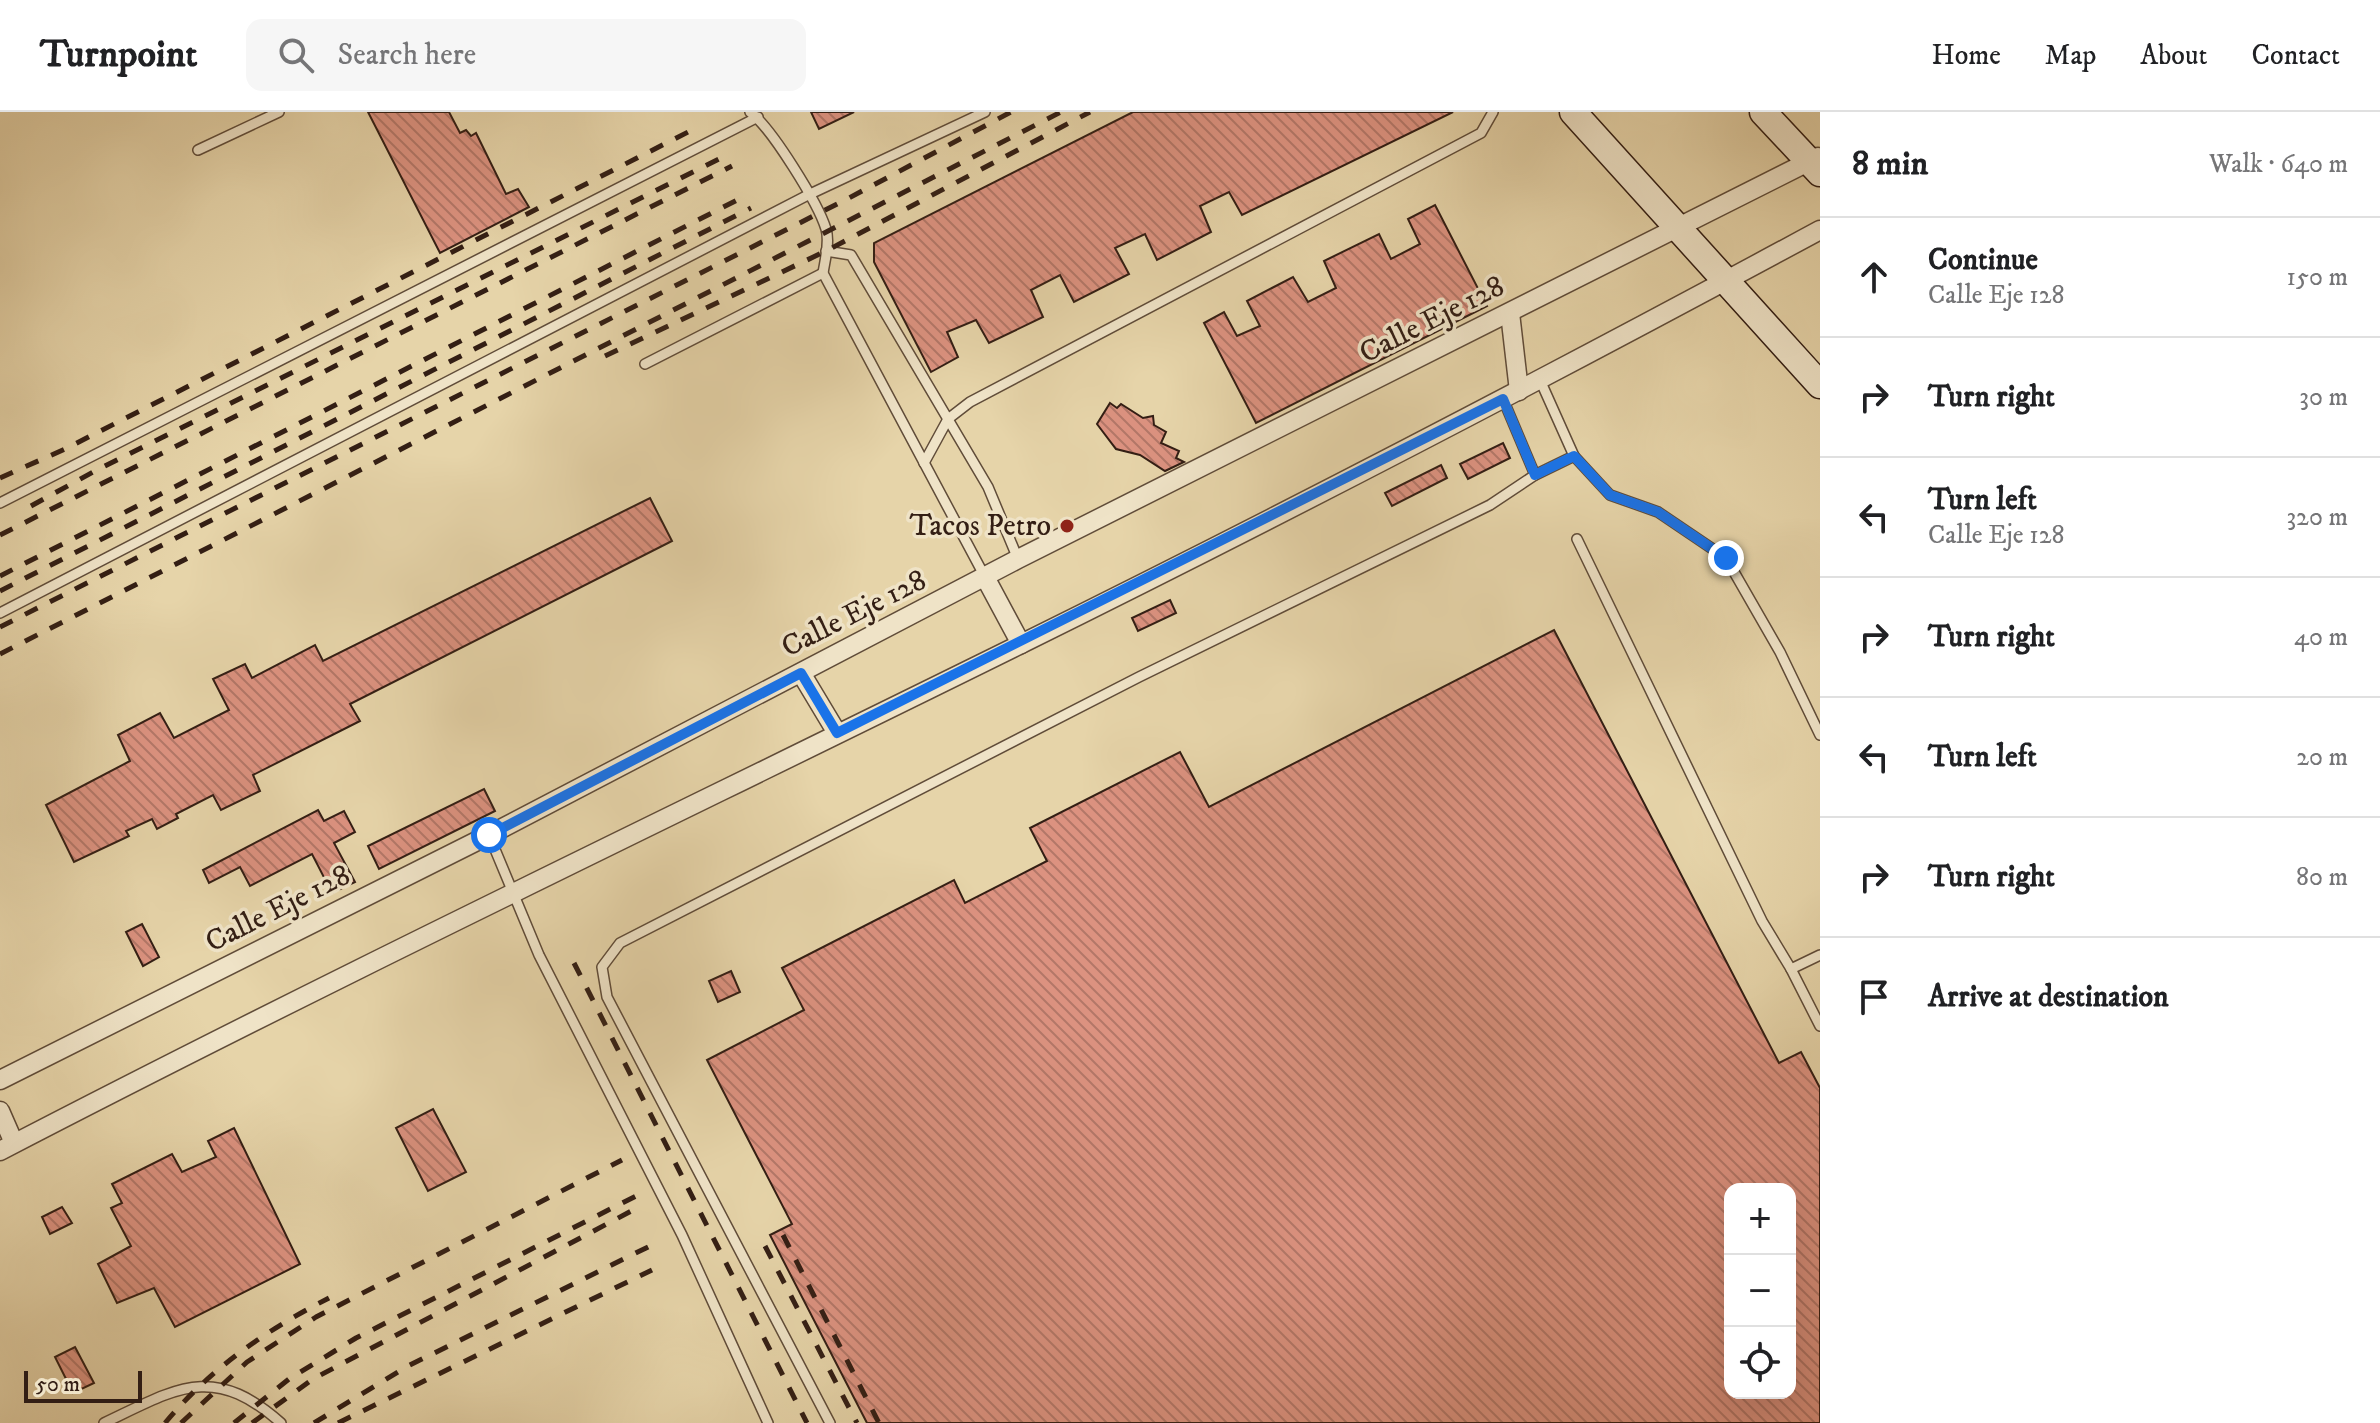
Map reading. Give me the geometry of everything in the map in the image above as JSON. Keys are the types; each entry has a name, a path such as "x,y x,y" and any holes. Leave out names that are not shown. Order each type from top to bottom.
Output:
{"street":[{"path":"1573,112 1820,385"},
{"path":"1763,112 1816,164"},
{"name":"Calle Eje 128","path":"0,1080 489,835 1018,559 1678,229 1816,164"},
{"path":"0,1111 7,1147 511,892 1021,644 1540,380 1820,230"},
{"path":"1510,313 1511,395"},
{"path":"985,577 1021,644"},
{"path":"801,673 837,733"}],"lane":[{"path":"198,150 279,112"},
{"path":"0,613 808,195 985,112"},
{"path":"924,463 948,419 970,402 1481,133 1493,112"},
{"path":"0,503 754,115 765,123 827,231 823,273 985,577"},
{"path":"826,251 851,255 988,487 1018,559"},
{"path":"645,364 823,273"},
{"path":"1540,380 1574,456 1610,495 1658,512 1726,558 1780,652 1820,735"},
{"path":"1511,395 1535,475"},
{"path":"830,1423 607,997 602,967 620,943 1139,677 1490,505 1535,475 1574,456"},
{"path":"1577,539 1762,921 1820,1026"},
{"path":"489,835 539,955 682,1235 768,1423"},
{"path":"1791,969 1820,955"},
{"path":"104,1423 181,1387 211,1385 258,1403 281,1423"}],"building":[{"path":"368,112 449,112 460,133 466,130 471,136 476,133 506,194 518,189 529,207 440,253"},
{"path":"811,112 854,112 819,129"},
{"path":"1133,112 1453,112 1242,215 1229,192 1200,206 1211,232 1157,260 1145,234 1115,248 1129,274 1074,302 1060,275 1031,290 1043,317 989,343 976,320 947,332 958,357 931,372 874,262 874,243"},
{"path":"1435,205 1487,306 1256,423 1204,323 1224,312 1237,336 1260,326 1247,301 1293,277 1308,302 1336,288 1324,261 1379,234 1391,259 1420,244 1408,219"},
{"path":"1110,403 1117,408 1121,404 1143,418 1153,416 1154,425 1166,432 1161,443 1179,451 1176,458 1184,462 1165,471 1140,455 1116,449 1097,424"},
{"path":"1503,443 1510,458 1468,479 1460,464"},
{"path":"1441,465 1447,478 1392,506 1385,493"},
{"path":"650,498 672,541 350,704 360,721 253,775 260,791 221,810 213,795 176,814 178,818 157,829 152,819 126,831 129,836 74,862 46,805 130,761 118,735 160,713 174,738 229,710 213,679 245,664 252,678 315,645 323,661"},
{"path":"1170,600 1176,613 1138,631 1132,618"},
{"path":"1554,630 1779,1063 1801,1052 1820,1088 1820,1423 867,1423 770,1235 792,1224 707,1060 804,1010 782,968 954,880 965,903 1047,861 1030,828 1180,752 1209,807"},
{"path":"484,789 495,811 379,869 368,846"},
{"path":"318,810 324,821 344,811 355,832 334,843 355,882 332,893 312,854 250,886 240,867 209,883 203,870"},
{"path":"142,924 159,957 143,966 126,932"},
{"path":"731,971 740,992 718,1002 709,981"},
{"path":"433,1109 466,1172 428,1191 396,1128"},
{"path":"234,1128 300,1264 175,1327 154,1288 117,1303 98,1264 131,1246 111,1208 122,1203 112,1184 172,1154 182,1172 216,1157 208,1141"},
{"path":"62,1207 72,1223 50,1234 42,1217"},
{"path":"75,1347 94,1383 73,1393 55,1357"}],"railway":[{"path":"0,627 849,198 1011,112"},
{"path":"0,654 1061,112"},
{"path":"605,356 826,251 1090,112"},
{"path":"0,478 65,449 694,129"},
{"path":"31,506 95,471 723,157"},
{"path":"0,535 732,166"},
{"path":"0,576 747,195"},
{"path":"0,591 751,208"},
{"path":"574,963 807,1423"},
{"path":"181,1423 247,1362 316,1317 622,1160"},
{"path":"234,1423 289,1379 356,1338 636,1196"},
{"path":"252,1423 313,1379 639,1207"},
{"path":"783,1235 879,1423"},
{"path":"314,1423 408,1366 656,1243"},
{"path":"765,1246 857,1423"},
{"path":"338,1423 652,1270"},
{"path":"165,1423 201,1385 240,1352 283,1323 329,1298"}],"place":[{"name":"Tacos Petro","path":"1067,526"}],"route":[{"path":"489,835 801,673 837,733 1021,644 1503,399 1535,475 1574,456 1610,495 1658,512 1726,558"}]}
